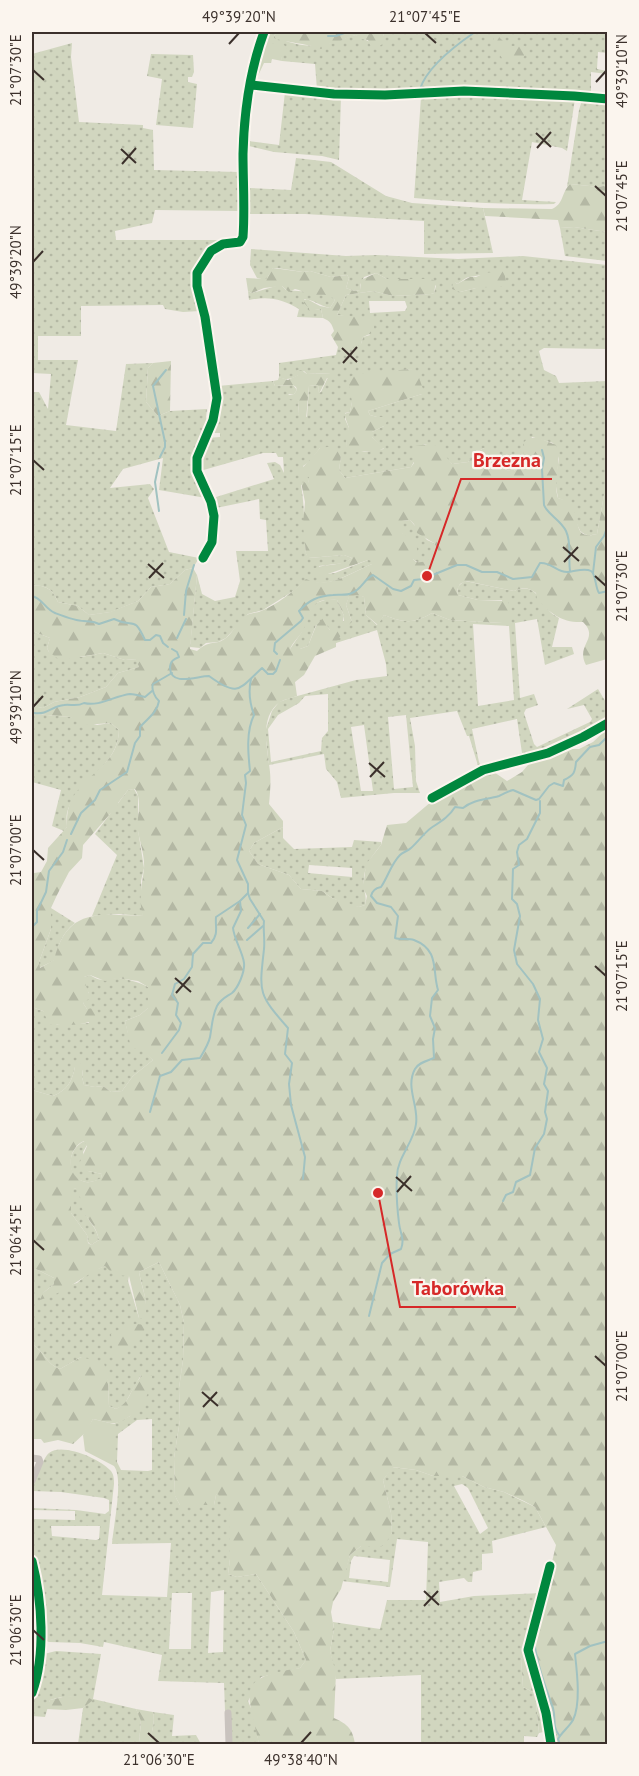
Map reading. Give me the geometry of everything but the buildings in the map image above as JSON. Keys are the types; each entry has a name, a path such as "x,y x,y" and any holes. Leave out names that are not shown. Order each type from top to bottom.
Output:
{"street":[{"path":"203,558 212,542 214,516 197,471 196,459 213,420 217,398 206,317 197,286 197,273 211,251 223,244 240,242 243,237 244,137 255,61 264,32"},
{"path":"251,85 334,94 385,95 464,91 608,99"},
{"path":"432,798 483,770 548,753 608,723"},
{"path":"32,1458 39,1459 40,1462 32,1481"},
{"path":"32,1562 39,1600 40,1647 39,1669 32,1693"},
{"path":"550,1566 528,1650 546,1713 551,1744"},
{"path":"228,1713 229,1744"}],"green space":[{"path":"268,32 277,32 274,36 289,42 313,46 356,35 370,42 384,36 382,32 607,32 607,53 598,52 597,69 607,71 607,74 591,72 591,93 457,89 397,92 317,90 315,64 282,61 280,52 283,44 263,45"},
{"path":"277,32 382,32 384,43 375,49 371,47 368,40 356,35 328,44 321,49 274,38"},
{"path":"498,36 508,46 525,46 528,51 517,63 503,60 494,44 494,37"},
{"path":"72,43 71,57 79,122 143,125 143,128 153,130 154,170 239,172 240,211 155,210 152,223 115,231 116,240 223,240 203,256 195,268 193,284 197,307 200,311 183,312 165,309 163,305 81,306 81,336 38,336 38,360 78,360 66,425 116,431 126,364 153,363 148,368 146,402 158,416 170,411 207,409 208,423 198,444 194,460 196,477 206,498 159,490 163,458 123,469 110,488 150,484 154,489 148,498 169,552 199,558 193,568 185,570 170,584 151,587 138,601 111,612 89,615 78,606 58,602 48,589 32,585 32,392 39,392 48,409 51,374 32,373 32,54"},
{"path":"265,43 283,44 287,48 281,50 282,61 272,59 271,63 264,63 255,78 263,45"},
{"path":"151,54 193,55 194,72 192,77 188,77 188,82 197,84 193,128 156,125 162,79 147,76"},
{"path":"285,92 341,97 339,160 322,156 274,152 249,146 248,141 279,145"},
{"path":"446,94 575,99 567,151 532,142 522,200 556,202 554,204 501,204 414,198 421,97"},
{"path":"582,100 607,102 607,185 599,187 570,184 567,187"},
{"path":"296,158 331,162 386,196 412,203 483,208 493,253 424,254 424,221 305,214 250,214 249,188 291,190"},
{"path":"570,184 599,187 607,185 607,232 574,227 560,228 558,220 485,216 483,208 552,209 559,204"},
{"path":"574,227 607,232 607,261 565,256 560,228"},
{"path":"251,249 346,256 377,255 458,259 523,256 607,265 607,349 544,348 539,351 544,370 556,376 559,383 607,381 607,493 604,495 597,534 583,533 571,508 558,498 555,481 559,459 553,443 532,437 525,452 525,458 514,471 507,470 490,460 484,448 475,453 468,462 452,464 436,449 424,444 411,467 345,478 339,470 341,456 320,448 303,466 310,476 308,483 301,485 306,554 309,558 344,555 352,558 345,563 319,566 318,575 335,573 368,560 373,560 372,564 340,579 323,583 306,580 295,590 263,610 248,614 226,638 218,642 206,643 200,648 190,647 197,575 202,594 215,601 235,597 240,581 236,551 268,551 266,520 260,519 259,499 216,508 213,498 274,479 267,463 275,462 280,465 284,473 283,457 278,457 276,453 263,453 200,471 198,462 207,438 220,437 220,433 210,433 218,386 273,381 275,386 293,385 297,390 294,394 288,394 299,401 298,414 307,417 309,386 318,385 319,393 321,392 330,373 307,374 304,371 286,379 279,377 279,363 336,355 338,347 361,344 363,337 370,335 357,318 337,315 346,295 373,291 393,296 431,294 434,293 436,286 430,279 387,279 376,273 364,277 360,290 354,291 346,288 349,278 347,275 331,277 310,271 273,268 266,280 257,278 250,265","holes":["504,272 476,288 460,292 455,282 457,284 468,277","369,301 405,301 407,307 405,311 370,313","411,369 422,394 368,411 370,415 385,417 384,426 372,432 372,437 384,449 364,452 346,446 349,428 345,413 350,412 352,402 388,372"]},
{"path":"273,268 310,271 331,277 347,275 349,278 346,288 354,291 360,290 361,280 376,273 387,279 436,281 434,293 431,294 393,296 373,291 346,295 337,315 374,319 374,332 363,337 358,346 344,348 338,347 331,335 334,331 332,326 323,318 321,309 309,311 302,301 307,299 330,308 335,300 327,295 310,294 295,289 289,292 282,286 264,288 252,293 248,291 246,278 266,279"},
{"path":"504,271 505,286 476,288 460,292 452,289 453,280 457,284 470,277"},
{"path":"282,286 286,290 330,295 335,300 330,308 304,299 313,310 321,309 323,318 297,317 299,309 275,299 249,300 248,291 252,293"},
{"path":"171,361 170,411 158,416 146,402 148,368 153,363"},
{"path":"411,369 417,372 423,389 422,394 368,411 370,415 377,417 390,417 384,426 372,432 372,437 384,448 378,451 351,452 346,446 349,428 344,414 350,412 352,402 348,378 356,374"},
{"path":"297,370 307,374 333,373 337,375 335,378 327,378 319,394 318,385 309,386 306,420 298,414 299,401 284,396 294,394 296,387 293,385 275,386 273,381 278,380 279,377 288,380 298,375"},
{"path":"528,438 539,438 556,445 558,498 570,504 574,509 580,531 584,534 597,534 604,495 607,493 607,659 586,665 583,652 589,638 588,628 583,622 569,621 552,613 537,599 536,593 528,589 514,591 466,581 460,584 457,590 458,595 478,600 508,601 511,611 508,620 502,623 450,620 432,613 409,621 384,615 378,625 366,615 364,597 357,595 349,597 346,605 352,622 347,626 344,624 344,616 337,600 320,601 312,608 306,625 290,649 308,646 316,626 324,617 328,620 327,626 330,630 336,628 343,632 336,647 315,656 304,675 295,682 297,696 280,702 269,716 266,745 270,776 269,804 283,821 283,827 254,843 249,851 258,864 289,875 301,889 322,891 332,898 359,907 365,905 367,896 363,888 366,864 381,845 387,825 406,823 438,796 491,770 507,781 522,772 534,758 568,749 579,749 593,742 607,729 607,1744 553,1744 548,1731 539,1733 537,1694 523,1687 521,1659 532,1647 556,1545 535,1507 462,1476 433,1476 416,1470 393,1467 383,1480 391,1513 392,1533 381,1546 361,1546 350,1555 341,1589 333,1602 331,1612 334,1629 330,1651 336,1673 334,1718 349,1728 355,1744 259,1744 251,1710 251,1689 255,1682 264,1676 300,1668 306,1660 294,1632 256,1574 237,1577 228,1574 229,1507 221,1502 218,1494 214,1505 180,1505 175,1496 174,1458 180,1420 179,1388 183,1360 184,1323 180,1305 159,1262 139,1272 146,1301 145,1318 139,1318 129,1276 114,1275 105,1266 40,1300 43,1293 54,1284 54,1278 36,1269 32,1270 32,1090 53,1096 58,1094 68,1085 75,1067 84,1061 82,1077 84,1085 103,1086 111,1092 122,1091 133,1076 153,1060 141,1049 131,1048 125,1021 140,1015 148,1008 148,987 138,981 117,978 105,981 90,975 84,977 90,998 83,1003 87,1009 94,1008 98,1012 95,1019 85,1023 49,1024 43,1011 32,1007 32,860 34,873 41,872 47,861 48,848 67,827 68,809 72,799 85,782 107,761 117,742 119,730 111,723 84,725 70,717 35,714 32,713 32,706 43,708 54,702 80,697 106,687 118,673 139,667 136,659 125,660 103,653 68,659 57,658 49,652 47,648 50,638 32,631 32,585 48,589 58,602 78,606 89,615 110,612 138,601 151,587 170,584 185,570 193,568 197,575 190,649 197,651 226,638 244,617 273,605 306,579 315,582 332,581 372,564 372,561 368,560 325,575 313,572 313,569 318,567 343,563 352,558 344,555 308,558 306,554 303,525 305,502 301,482 308,483 309,477 301,476 299,472 320,448 334,446 340,450 339,470 345,478 411,467 414,463 415,446 427,444 444,449 444,454 452,464 468,462 475,453 484,448 492,452 491,460 507,470 514,471 524,458 523,443","holes":["410,520 417,533 434,543 438,550 431,558 420,562 413,559 417,547 410,538 402,533 402,521","135,789 139,799 138,831 144,864 141,898 143,916 98,915 76,923 67,931 54,960 40,968 39,962 51,929 51,908 57,895 69,872 82,858 83,845 110,814 118,809 118,803 128,790","84,1141 87,1146 79,1164 88,1171 102,1174 101,1178 88,1182 79,1180 75,1175 72,1170 71,1156 78,1145","76,1188 78,1190 82,1208 98,1235 99,1240 91,1245 88,1243 87,1235 71,1213 71,1190"]},
{"path":"410,520 427,540 434,543 438,550 427,561 420,563 413,559 402,533 402,521"},
{"path":"465,581 514,591 529,589 534,592 552,614 559,618 552,647 572,647 574,654 545,665 537,619 515,623 520,698 534,694 538,705 526,709 524,713 537,747 590,722 592,719 584,705 567,709 598,689 607,704 607,721 556,747 479,769 469,736 467,736 457,711 410,718 415,746 416,781 420,793 341,798 337,782 326,769 324,754 269,765 265,732 272,711 279,702 356,680 387,676 377,630 336,643 334,630 330,630 327,626 316,625 308,646 290,649 301,633 313,604 328,599 337,600 344,616 343,621 352,622 346,605 349,596 357,594 364,597 366,615 377,625 384,615 409,621 432,613 450,620 502,623 502,600 478,600 458,595 458,588","holes":["473,624 509,626 514,700 478,706","328,694 328,731 322,738 321,751 271,762 268,729 278,715 299,703 305,696","406,715 413,787 394,789 388,717","517,719 522,753 481,766 472,729","364,725 373,791 361,791 351,727"]},
{"path":"32,631 50,638 47,648 49,652 81,657 103,653 125,660 137,659 139,667 118,673 106,687 80,697 54,702 43,708 32,706"},
{"path":"32,715 70,717 97,725 111,723 119,730 112,754 72,801 67,813 67,827 64,831 52,826 61,790 32,782"},
{"path":"134,789 138,796 138,830 144,868 141,881 143,916 119,914 92,916 117,855 95,834 128,790"},
{"path":"283,827 283,838 294,849 352,847 354,840 381,842 364,874 365,905 351,906 322,891 301,889 289,875 258,864 249,851 254,843","holes":["309,865 352,868 352,877 308,873"]},
{"path":"51,908 75,923 61,940 55,960 39,968 51,929"},
{"path":"90,975 102,980 119,978 138,982 148,987 148,1008 140,1015 125,1021 128,1033 153,1060 133,1076 122,1091 111,1092 103,1086 84,1085 83,1070 75,1067 68,1085 58,1094 53,1096 32,1090 32,1007 43,1011 57,1025 89,1023 87,1009 83,1003 89,993 84,986 84,977"},
{"path":"85,1141 87,1145 83,1152 88,1171 102,1174 101,1179 90,1182 79,1180 71,1170 71,1156 74,1150"},
{"path":"77,1188 85,1213 99,1240 91,1245 87,1235 71,1213 71,1189"},
{"path":"159,1262 180,1305 184,1323 183,1360 179,1388 180,1420 174,1458 175,1496 180,1505 214,1505 218,1493 230,1507 228,1574 237,1577 256,1574 294,1632 306,1660 300,1668 261,1677 248,1701 253,1713 259,1744 230,1744 230,1711 225,1711 224,1683 158,1681 162,1655 104,1642 103,1647 44,1640 37,1571 32,1553 32,1519 75,1520 75,1511 32,1510 32,1508 76,1510 105,1514 109,1511 109,1500 104,1498 61,1492 32,1491 44,1459 55,1450 63,1449 81,1453 105,1466 113,1475 114,1484 102,1595 167,1597 171,1543 112,1544 118,1492 117,1472 114,1466 114,1424 130,1416 141,1375 124,1405 116,1409 109,1406 108,1380 81,1357 60,1369 32,1344 32,1270 36,1269 54,1278 54,1284 43,1293 77,1283 90,1272 105,1266 129,1276 128,1281 139,1318 144,1318 145,1301 139,1272","holes":["152,1419 152,1470 121,1470 117,1462 118,1434 137,1420","51,1526 100,1526 99,1539 96,1540 52,1536","224,1590 223,1652 208,1653 211,1592","172,1593 192,1593 191,1649 169,1649"]},
{"path":"128,1325 145,1325 146,1328 130,1350 121,1358 113,1354 111,1334"},
{"path":"32,1344 60,1369 81,1357 104,1363 108,1380 109,1406 116,1409 122,1405 138,1381 147,1373 152,1376 146,1398 130,1416 116,1423 93,1419 86,1432 73,1444 58,1440 44,1443 41,1439 32,1439"},
{"path":"93,1419 114,1424 114,1466 85,1451 83,1435"},
{"path":"392,1467 416,1470 433,1476 462,1476 535,1507 546,1527 492,1541 493,1553 482,1554 482,1570 473,1572 472,1582 464,1578 439,1582 440,1602 474,1596 542,1593 527,1655 521,1659 523,1687 537,1694 539,1733 537,1737 524,1736 524,1744 421,1744 421,1675 336,1679 330,1651 333,1622 380,1629 387,1600 426,1600 428,1542 397,1539 390,1587 342,1581 350,1555 361,1546 381,1546 392,1533 391,1513 383,1480","holes":["462,1484 468,1488 488,1528 480,1534 454,1486","354,1556 390,1560 388,1582 349,1578 351,1561"]},
{"path":"56,1651 101,1654 93,1699 136,1709 141,1720 139,1744 78,1744 83,1708 89,1702 79,1698 65,1697 50,1700 45,1717 32,1716 33,1700 44,1654"},
{"path":"67,1696 93,1700 83,1708 46,1709 50,1700"},
{"path":"136,1709 153,1712 151,1744 139,1744 141,1721"},
{"path":"153,1712 174,1715 172,1736 196,1735 201,1744 151,1744"}],"waterway":[{"path":"328,36 347,32"},
{"path":"420,89 435,65 475,32"},
{"path":"160,457 165,442 153,386 166,370"},
{"path":"542,450 544,505 566,531 569,541 570,571"},
{"path":"159,463 155,482 159,511"},
{"path":"593,573 596,547 608,525"},
{"path":"277,654 274,651 275,643 301,621 303,618 299,611 306,604 323,596 352,593 373,575 393,589 401,591 411,586 414,580 423,579 457,565 466,565 482,572 497,572 513,579 532,577 540,563 544,563 563,572 585,569 591,571 599,593 608,591"},
{"path":"184,615 186,591 194,565"},
{"path":"32,596 52,611 73,619 99,624 114,619 135,625 145,640 150,640 156,635 160,636 168,647"},
{"path":"177,638 186,619"},
{"path":"172,649 179,657 170,666 171,674 175,677 185,679 209,676 233,689 243,686 262,668 268,674 273,674 280,660"},
{"path":"71,834 81,813 95,800 100,790 127,772 135,743 140,736 140,727 158,705 159,701 154,693 153,684 172,673"},
{"path":"251,679 250,698 254,715 249,735 250,771 245,775 242,815 246,825 237,860 248,884 250,899 264,921 261,975 263,992 271,1008 288,1028 285,1054 292,1063 289,1084 291,1105 305,1157 303,1179"},
{"path":"34,713 43,713 64,705 95,704 130,694 145,697 152,691"},
{"path":"369,1316 382,1263 390,1254 401,1249 402,1245 397,1199 398,1169 415,1131 416,1110 411,1083 412,1076 419,1065 434,1058 435,1028 430,1016 432,998 438,990 434,962 428,949 414,940 395,938 398,916 391,907 377,903 371,896 374,890 381,887 400,855 411,848 455,807 463,808 476,801 513,790 536,800 539,799 554,783 563,786 564,780 573,773 576,762 590,747 599,745 608,736"},
{"path":"503,1201 506,1195 513,1192 516,1182 530,1175 535,1148 544,1134 547,1119 545,1112 548,1091 544,1084 547,1068 539,1052 543,1039 538,1020 540,999 533,984 517,964 514,950 520,916 517,904 512,899 513,869 519,865 517,852 519,845 527,839 540,813 540,801"},
{"path":"32,927 37,922 37,911 46,892 49,871 63,852 67,840"},
{"path":"150,1112 160,1076 171,1072 182,1060 200,1058 209,1039 217,1006 234,991 241,980 244,963 233,928 241,911 240,901 248,893"},
{"path":"162,1053 179,1030 181,1023 176,1015 178,1003 172,995 175,984 184,979 192,967 193,954 203,943 211,943 213,940 216,933 216,917 240,901"},
{"path":"248,928 260,914"},
{"path":"247,940 263,926"},
{"path":"560,1744 558,1739 573,1720 577,1705 575,1654 590,1646 608,1641"},
{"path":"535,1647 559,1735"}],"cycle path":[{"path":"203,558 212,542 214,516 211,502 197,471 197,458 213,420 217,398 205,317 197,286 197,273 211,251 223,244 240,242 243,237 245,123 251,76 264,32"},
{"path":"251,85 334,94 385,95 464,91 608,99"},
{"path":"432,798 483,770 548,753 608,723"},
{"path":"32,1561 41,1627 39,1662 32,1693"},
{"path":"550,1566 528,1650 546,1713 551,1744"}],"place":[{"name":"Brzezna","path":"427,576"},
{"name":"Taborówka","path":"378,1193"}]}
